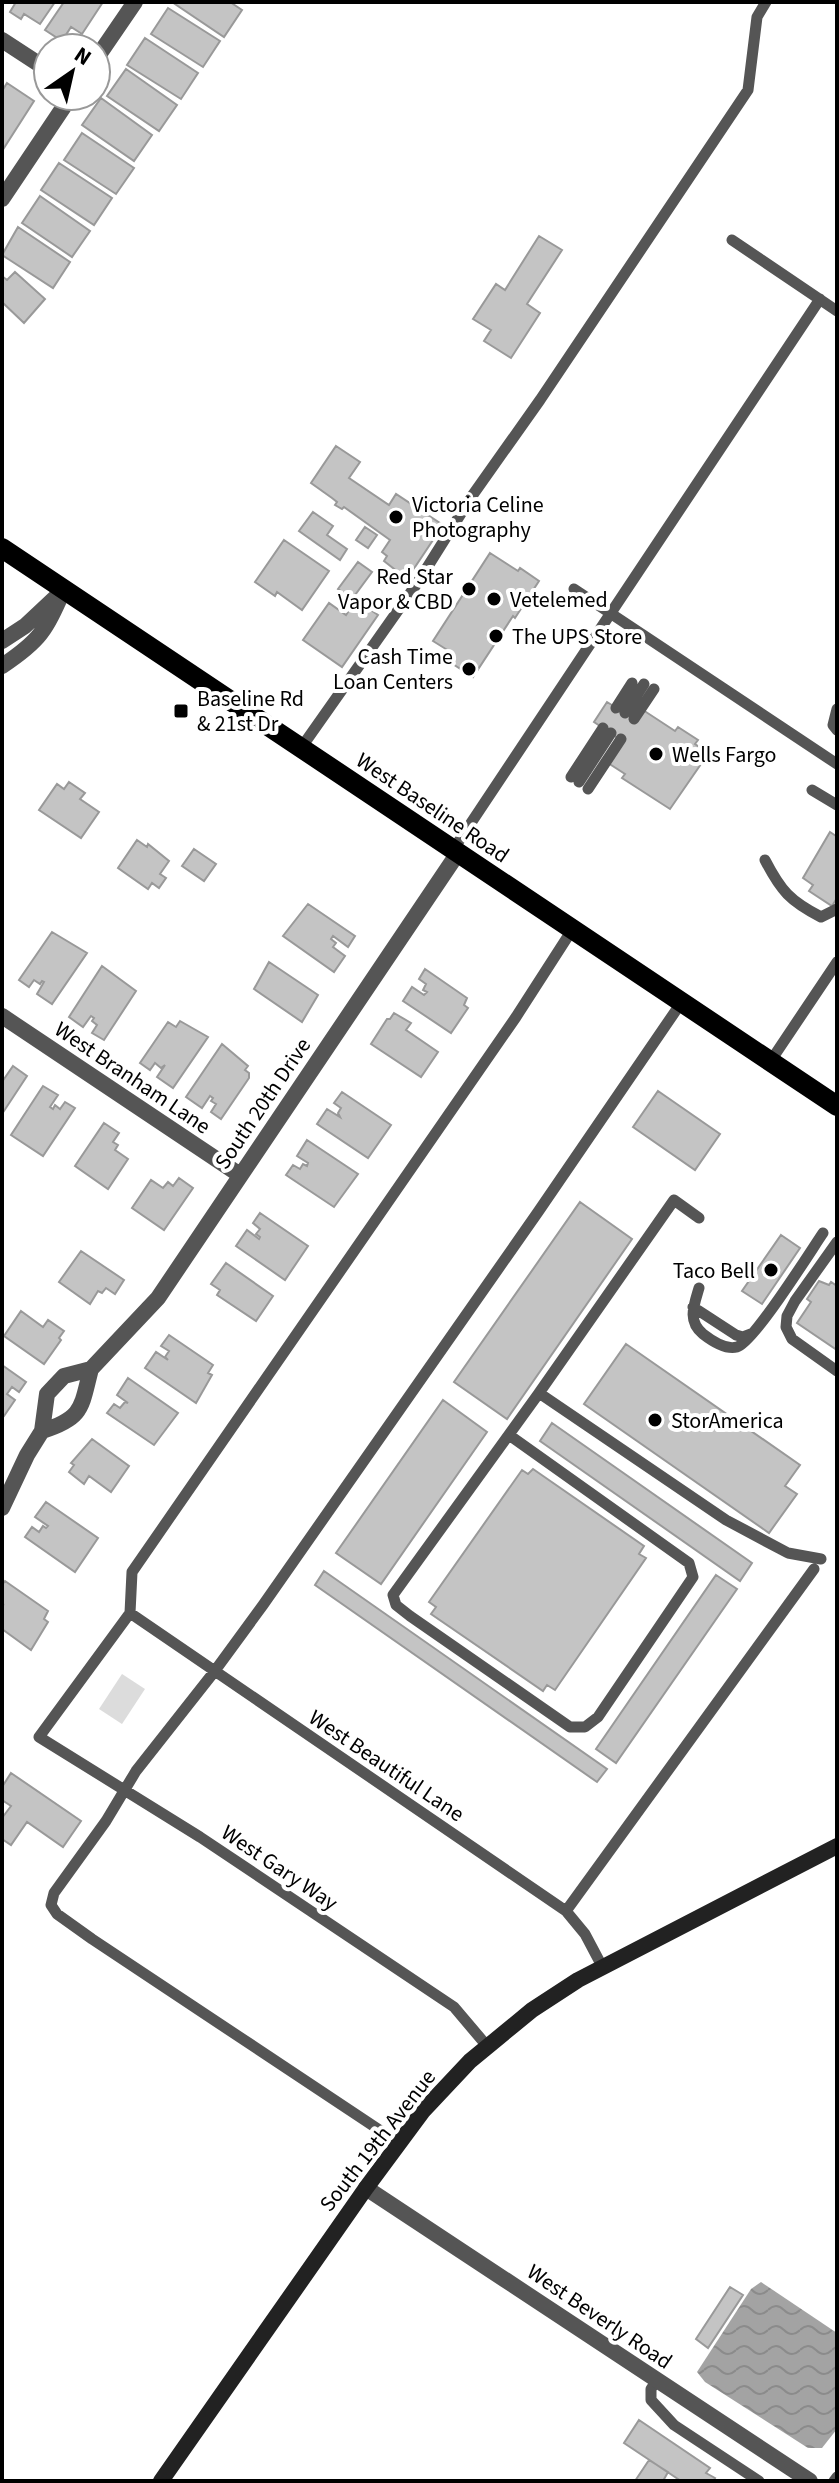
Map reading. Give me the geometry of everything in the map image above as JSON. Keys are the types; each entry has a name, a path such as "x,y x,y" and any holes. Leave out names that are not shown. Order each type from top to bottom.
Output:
{"main road":[{"name":"West Baseline Road","path":"2,548 837,1106"},
{"name":"South 19th Avenue","path":"161,2481 399,2143 442,2090 487,2046 532,2010 578,1980 837,1846"}],"street":[{"path":"112,36 135,2"},
{"path":"2,40 32,60"},
{"path":"2,199 60,112"},
{"path":"2,641 25,626 64,589"},
{"path":"2,666 35,643 64,589"},
{"name":"South 20th Drive","path":"42,1431 73,1417 84,1402 91,1369 158,1298 456,852"},
{"name":"West Branham Lane","path":"2,1016 240,1175"},
{"name":"South 20th Drive","path":"2,1508 42,1431 44,1402 54,1385 64,1376 91,1369"},
{"name":"West Beverly Road","path":"366,2188 810,2481"}],"lane":[{"path":"301,748 418,582 472,496 748,90 757,17 766,2"},
{"path":"732,240 837,311"},
{"path":"456,852 820,299"},
{"path":"574,589 837,764"},
{"path":"625,713 643,686 625,713"},
{"path":"837,709 833,725 837,730"},
{"path":"579,783 612,733 579,783"},
{"path":"812,790 837,805"},
{"path":"765,860 778,886 797,905 821,917 837,909"},
{"path":"130,1613 132,1572 516,1017 572,930"},
{"path":"770,1062 837,962"},
{"path":"399,2143 57,1914 51,1905 54,1893 125,1792 136,1771 214,1672 529,1225 681,1003"},
{"path":"509,1435 661,1542 689,1563 692,1569 693,1577 598,1717 585,1727 570,1727 558,1719 410,1616 396,1605 393,1595 674,1200 699,1218"},
{"path":"699,1288 693,1307 697,1328 718,1344 734,1348 742,1345 753,1334 823,1233"},
{"path":"837,1242 795,1301 787,1316 786,1327 792,1339 837,1371"},
{"path":"539,1393 726,1520 788,1553 818,1564 566,1911"},
{"name":"West Beautiful Lane","path":"130,1613 566,1911 585,1934 603,1968"},
{"name":"West Gary Way","path":"130,1613 39,1737 125,1792 145,1801 454,2007 487,2046"},
{"path":"657,2380 651,2389 651,2400 674,2425 759,2481"}],"shaded area":[{"path":"122,1674 145,1689 122,1724 99,1709"}],"water":[{"path":"761,2282 837,2333 837,2429 822,2448 808,2448 705,2382 697,2372 751,2289"}],"building":[{"path":"16,2 55,2 40,24 24,14 21,19 10,12"},
{"path":"64,2 103,2 83,32 71,27 68,32 45,30"},
{"path":"172,2 230,2 242,10 224,37"},
{"path":"168,8 220,41 203,67 151,34"},
{"path":"145,38 198,73 181,99 127,65"},
{"path":"126,69 177,105 159,131 112,99 112,89"},
{"path":"7,83 32,100 32,104 2,151 2,91"},
{"path":"112,106 152,135 134,161 82,125 91,112 112,112"},
{"path":"82,133 134,168 116,194 64,160"},
{"path":"59,163 112,198 94,225 41,190"},
{"path":"40,196 90,231 72,257 22,223"},
{"path":"18,227 70,262 53,288 2,255"},
{"path":"539,236 562,250 527,304 540,313 511,358 484,341 491,330 473,319 496,284 505,290"},
{"path":"15,272 45,299 24,323 2,302 2,276 7,280"},
{"name":"Victoria Celine Photography","path":"336,446 360,462 349,478 389,505 396,494 443,525 407,579 384,561 387,556 382,552 390,540 344,507 335,505 337,502 311,483"},
{"path":"313,512 333,526 327,535 347,549 340,560 299,531"},
{"path":"365,527 377,535 368,548 356,540"},
{"path":"284,540 329,571 302,610 277,592 275,596 255,582"},
{"name":"Vetelemed","path":"490,553 539,581 473,677 445,659 449,651 433,641"},
{"path":"358,562 372,572 352,599 338,589"},
{"path":"356,600 378,615 342,667 303,640 329,603 346,615"},
{"name":"Wells Fargo","path":"607,702 636,720 643,710 675,731 678,727 698,740 695,744 702,749 695,760 701,764 670,809 622,778 625,774 608,763 622,741 594,722"},
{"path":"69,782 85,793 80,799 99,812 81,838 39,810 57,784 64,789"},
{"path":"830,832 836,836 837,833 837,898 832,906 809,891 813,885 803,878"},
{"path":"137,840 147,847 148,844 169,861 160,874 166,878 159,888 152,883 148,889 118,868"},
{"path":"194,849 216,864 204,881 182,866"},
{"path":"308,904 355,936 348,947 333,936 331,939 336,943 333,947 345,956 334,972 283,936"},
{"path":"52,932 87,953 52,1004 37,994 44,982 40,984 34,980 29,987 19,980"},
{"path":"269,962 318,995 302,1022 254,989"},
{"path":"102,966 136,991 104,1040 92,1033 97,1025 91,1016 83,1027 69,1017"},
{"path":"425,969 467,998 464,1005 468,1008 451,1033 403,1001 412,987 424,995 427,992 423,990 426,984 419,979"},
{"path":"394,1013 411,1023 406,1030 438,1052 421,1077 371,1044"},
{"path":"180,1021 208,1037 173,1088 157,1077 165,1065 161,1068 155,1063 150,1070 140,1063 168,1022 176,1027"},
{"path":"222,1044 248,1066 245,1070 249,1078 221,1119 211,1112 216,1104 210,1096 202,1108 186,1097"},
{"path":"13,1066 27,1076 2,1114 2,1077 4,1079"},
{"path":"43,1086 58,1095 50,1107 53,1109 55,1105 60,1109 65,1102 75,1108 43,1156 11,1135"},
{"path":"658,1091 720,1134 695,1170 633,1127"},
{"path":"342,1092 391,1125 368,1158 317,1124 327,1109 340,1117 338,1113 341,1108 334,1103"},
{"path":"104,1123 119,1133 113,1142 118,1145 115,1150 128,1159 108,1189 75,1166"},
{"path":"307,1140 358,1174 334,1207 286,1175 293,1165 300,1169 303,1164 307,1166 308,1163 297,1156"},
{"path":"179,1178 193,1188 164,1230 132,1208 151,1180 163,1188 168,1182 173,1186"},
{"path":"580,1202 632,1239 507,1419 454,1382"},
{"path":"260,1213 308,1246 285,1280 236,1246 247,1230 259,1239 256,1234 260,1229 253,1223"},
{"name":"Taco Bell","path":"781,1235 800,1248 762,1304 742,1291"},
{"path":"81,1251 124,1280 115,1294 106,1288 102,1293 98,1291 90,1304 59,1282"},
{"path":"226,1263 273,1296 256,1321 217,1295 220,1290 211,1284"},
{"path":"819,1281 837,1286 837,1350 797,1323 811,1302 807,1299"},
{"path":"21,1311 43,1327 48,1320 64,1331 44,1364 4,1336"},
{"path":"169,1335 213,1365 208,1373 212,1375 196,1403 145,1368 156,1352 168,1360 165,1357 169,1351 161,1346"},
{"path":"626,1344 800,1465 785,1486 797,1494 769,1533 584,1404"},
{"path":"2,1365 26,1382 19,1392 12,1387 7,1394 15,1400 4,1416 2,1415"},
{"path":"128,1378 178,1413 154,1445 107,1413 114,1404 120,1408 125,1402 128,1403 117,1395"},
{"path":"443,1400 487,1432 381,1584 336,1553"},
{"path":"552,1423 752,1563 740,1581 540,1441"},
{"path":"92,1439 129,1466 111,1492 89,1476 84,1484 69,1472 74,1465 71,1463"},
{"path":"533,1469 644,1546 639,1554 646,1558 555,1690 547,1685 543,1691 431,1614 436,1607 429,1602 522,1470 528,1474"},
{"path":"46,1502 98,1538 75,1572 25,1537 32,1527 39,1532 43,1526 48,1526 35,1517"},
{"path":"324,1571 607,1769 597,1782 315,1585"},
{"path":"716,1575 737,1589 616,1763 596,1749"},
{"path":"5,1581 48,1611 44,1619 48,1622 31,1650 2,1629 2,1585"},
{"path":"11,1773 81,1821 63,1847 27,1822 11,1845 2,1839 2,1818 11,1806 2,1800 2,1787"},
{"path":"730,2287 743,2295 708,2348 696,2339"},
{"path":"639,2420 710,2468 706,2473 715,2478 713,2481 681,2481 624,2443"},
{"path":"649,2460 668,2472 663,2481 635,2481"}],"place":[{"name":"Victoria Celine Photography","path":"396,517"},
{"name":"Red Star Vapor & CBD","path":"469,589"},
{"name":"Vetelemed","path":"494,599"},
{"name":"The UPS Store","path":"496,636"},
{"name":"Cash Time Loan Centers","path":"469,669"},
{"name":"Baseline Rd & 21st Dr","path":"181,711"},
{"name":"Wells Fargo","path":"656,754"},
{"name":"Taco Bell","path":"771,1270"},
{"name":"StorAmerica","path":"655,1420"}]}
